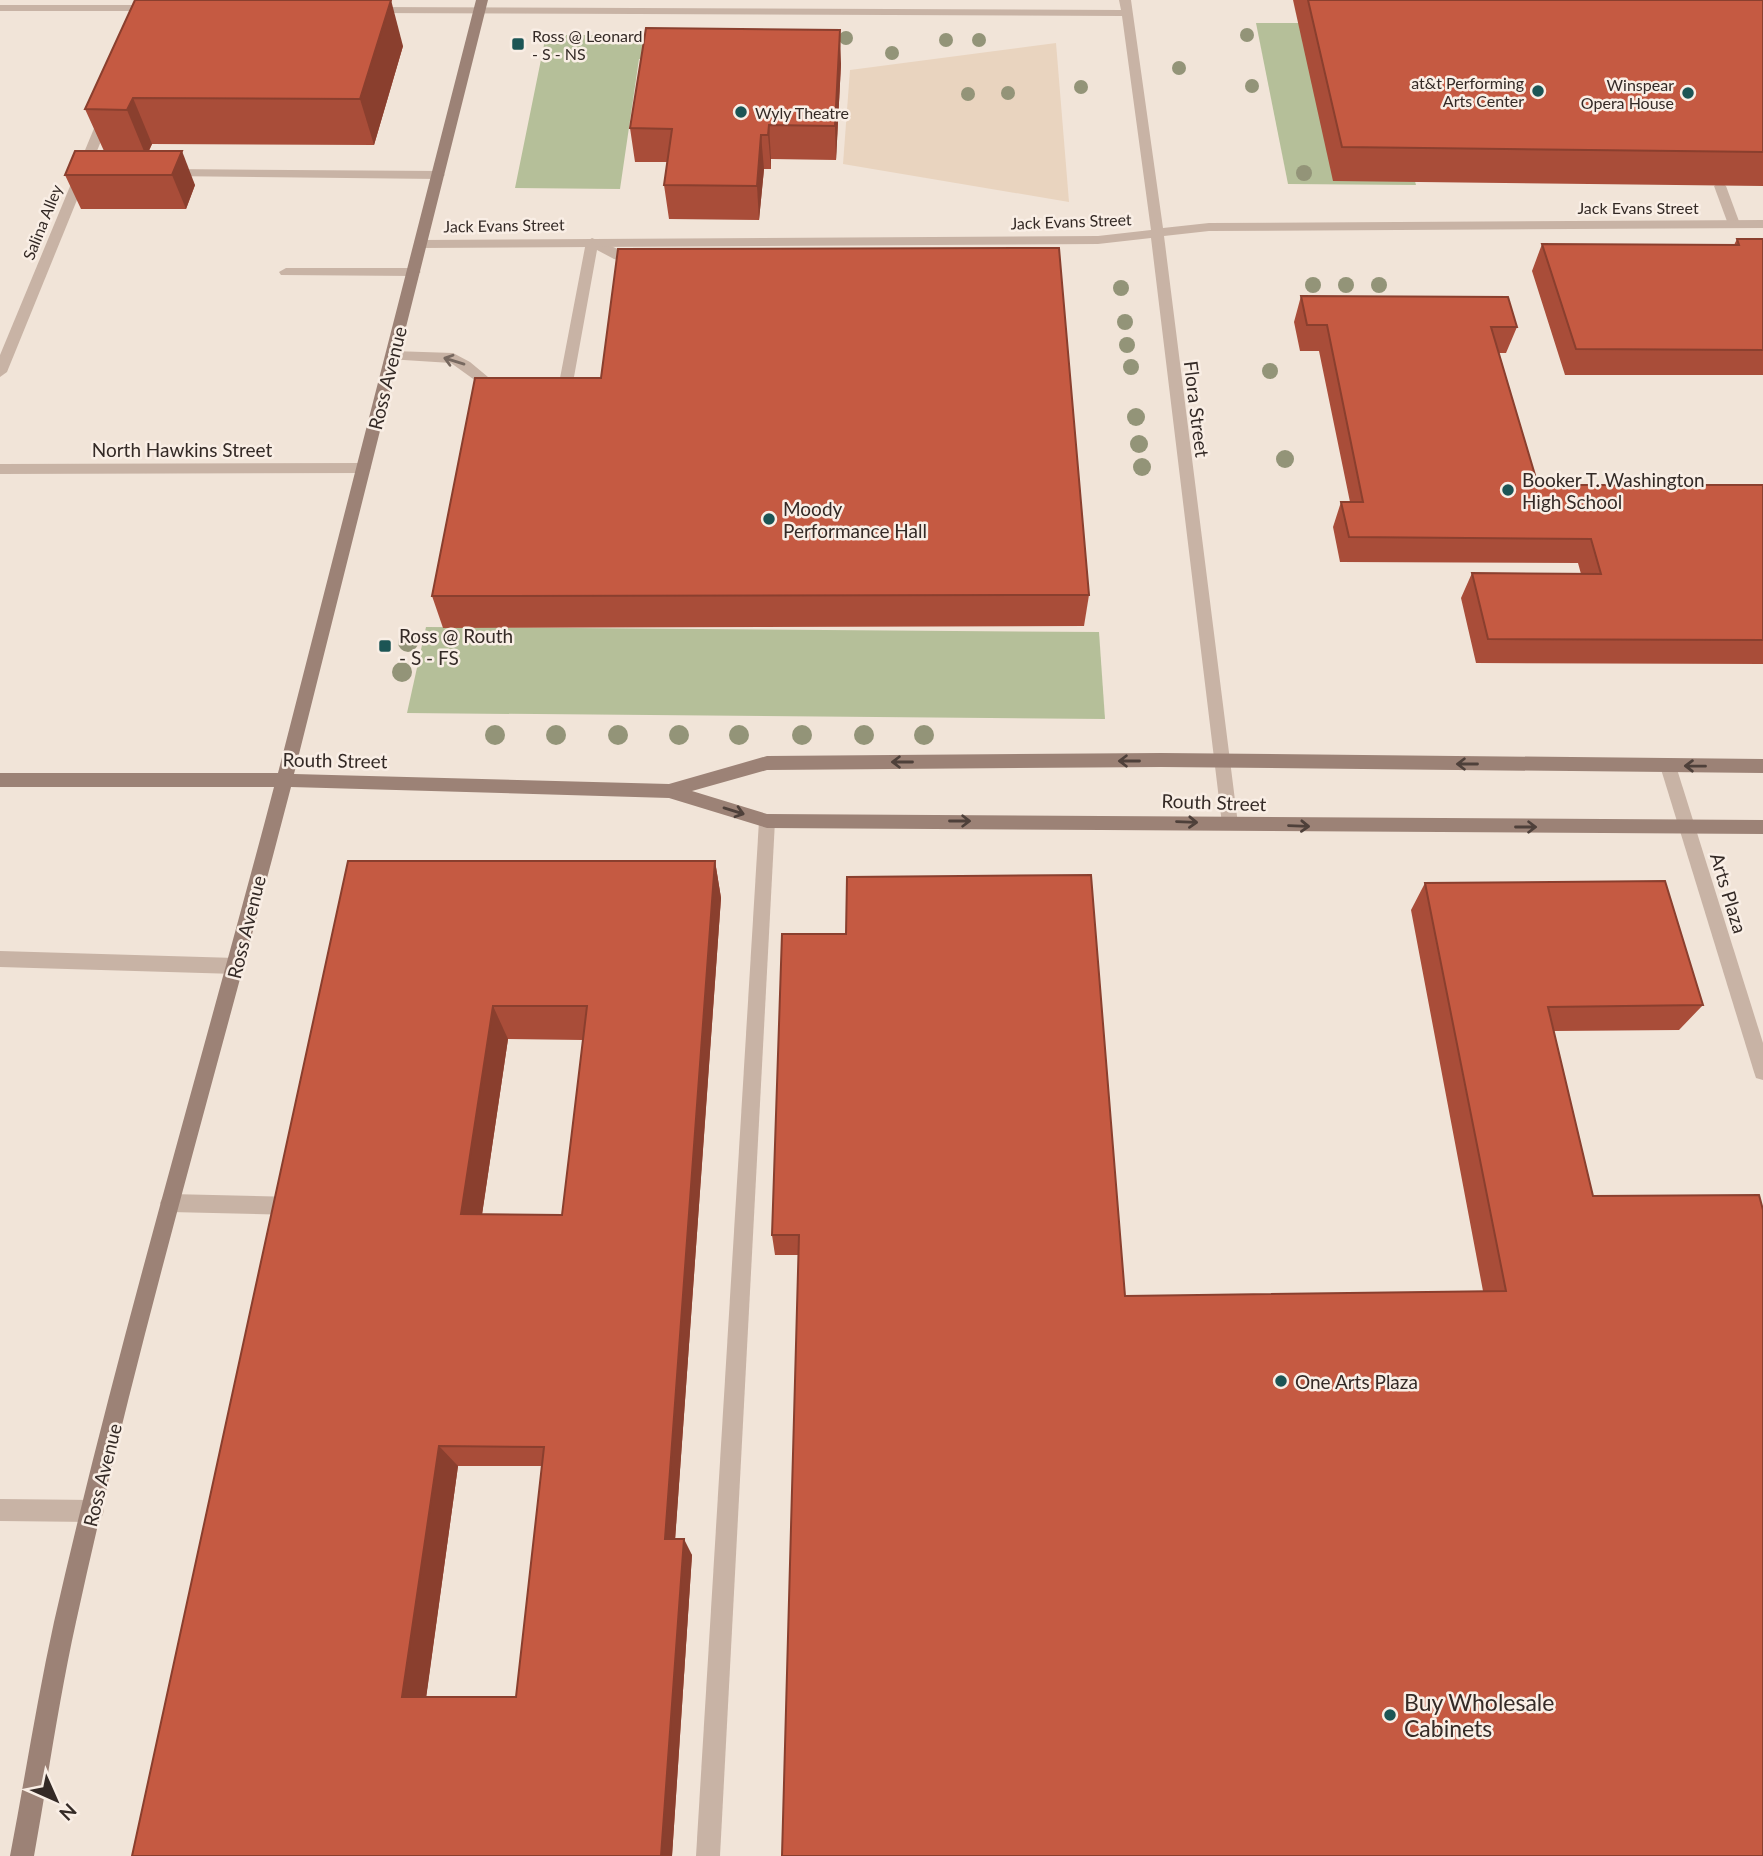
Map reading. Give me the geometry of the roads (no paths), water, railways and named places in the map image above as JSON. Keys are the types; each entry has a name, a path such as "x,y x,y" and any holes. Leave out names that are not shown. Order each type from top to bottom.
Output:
{"street":[{"path":"359,9 481,6 1126,6"},
{"name":"Ross Avenue","path":"22,1856 65,1623 170,1203 236,966 481,6"},
{"name":"Flora Street","path":"1126,6 1158,233 1230,824"},
{"path":"0,8 156,8 144,26"},
{"name":"Salina Alley","path":"0,372 88,172 113,99"},
{"path":"162,173 439,175"},
{"path":"1720,186 1734,224"},
{"name":"Jack Evans Street","path":"422,244 1098,240 1209,227 1763,224"},
{"path":"561,411 592,242 619,256 656,262"},
{"path":"286,272 414,272"},
{"path":"393,356 453,358 471,367 483,380 484,395 479,421"},
{"name":"North Hawkins Street","path":"0,469 364,468"},
{"name":"Routh Street","path":"669,791 767,763 1222,761 1763,766"},
{"name":"Arts Plaza","path":"1668,766 1763,1072"},
{"name":"Routh Street","path":"0,780 284,780 669,791 767,821 1230,824 1310,827 1763,827"},
{"path":"708,1856 767,821"},
{"path":"0,959 236,966"},
{"path":"170,1203 303,1206"},
{"path":"0,1510 93,1511"}],"place":[{"name":"Ross @ Leonard - S - NS","path":"518,44"},
{"name":"at&t Performing Arts Center","path":"1538,91"},
{"name":"Winspear Opera House","path":"1688,93"},
{"name":"Wyly Theatre","path":"741,112"},
{"name":"Booker T. Washington High School","path":"1508,490"},
{"name":"Moody Performance Hall","path":"769,519"},
{"name":"Ross @ Routh - S - FS","path":"385,646"},
{"name":"One Arts Plaza","path":"1281,1381"},
{"name":"Buy Wholesale Cabinets","path":"1390,1715"}]}
